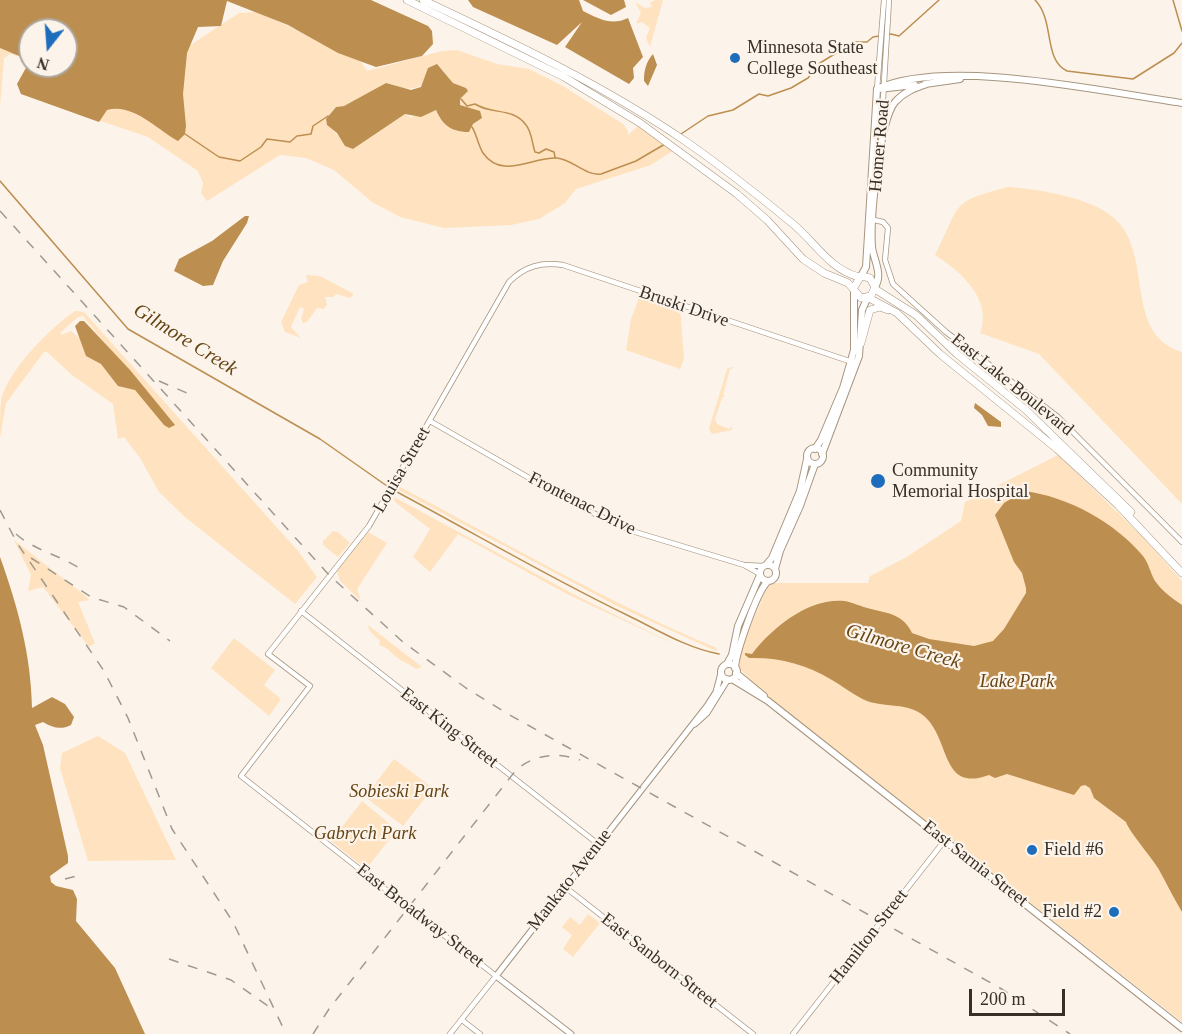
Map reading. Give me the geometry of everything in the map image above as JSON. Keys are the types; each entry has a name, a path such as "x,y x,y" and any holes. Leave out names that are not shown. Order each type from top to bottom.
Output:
{"highway":[{"path":"407,0 564,77 681,150 759,212 803,258 824,273 846,282 861,298 868,298 886,305 904,320 939,354 1081,470 1182,573"},
{"path":"423,0 586,80 670,131 794,225 836,266 870,278 875,288 916,315 957,354 1063,443 1182,567"},
{"path":"853,291 860,276"},
{"path":"868,298 875,288"},
{"path":"861,343 866,317 872,309 882,308 904,320"}],"main road":[{"path":"885,87 942,76 978,77 1182,103"},
{"path":"877,88 978,77"},
{"path":"880,139 889,110 896,100 907,92 927,84"},
{"name":"Homer Road","path":"871,219 877,88"},
{"name":"Homer Road","path":"871,219 880,139"},
{"path":"860,276 866,267 871,219"},
{"path":"871,219 872,248 878,271 875,288"},
{"name":"Mankato Avenue","path":"496,976 713,698 722,668 732,655 738,626 764,566 772,558 800,491 808,452 815,449 821,440 851,361 856,331 853,291"},
{"name":"Mankato Avenue","path":"691,726 707,712 736,670 745,631 762,587 774,578 780,551 815,464 821,461 827,436 847,391 861,343 862,310 868,298"},
{"path":"815,449 822,454"},
{"path":"807,459 815,464"},
{"path":"764,566 775,569"},
{"path":"760,574 768,581"},
{"path":"727,664 736,670"},
{"name":"East Sarnia Street","path":"736,670 768,701 1182,1028"},
{"path":"721,673 730,679"},
{"name":"East Sarnia Street","path":"730,679 768,701"},
{"name":"East Broadway Street","path":"496,976 571,1034"}],"street":[{"name":"Homer Road","path":"880,139 888,46 884,0"},
{"name":"Homer Road","path":"877,88 889,0"},
{"name":"East Lake Boulevard","path":"871,219 883,222 888,228 885,260 893,284 946,332 1058,417 1182,542"},
{"name":"Bruski Drive","path":"518,273 538,264 563,265 851,361"},
{"name":"Louisa Street","path":"241,776 310,686 268,654 369,526 501,297 518,273"},
{"path":"847,391 853,368 851,361"},
{"name":"Frontenac Drive","path":"430,421 578,506 632,531 744,565 760,574"},
{"name":"Frontenac Drive","path":"744,565 764,566"},
{"name":"East King Street","path":"301,611 598,844"},
{"name":"East Broadway Street","path":"241,776 496,976"},
{"name":"Hamilton Street","path":"793,1034 945,840"},
{"name":"East Sanborn Street","path":"566,887 753,1034"},
{"name":"Mankato Avenue","path":"450,1034 496,976"},
{"path":"462,1020 480,1034"}],"green space":[{"path":"0,0 66,18 18,18 18,56 10,54 4,58 0,107"},
{"path":"663,0 650,47 646,38 650,28 642,22 636,24 641,13 635,2 645,8 652,7 650,3"},
{"path":"258,12 359,59 367,71 442,51 457,50 497,64 529,69 563,86 623,124 628,135 638,126 674,150 651,165 576,189 565,203 539,219 511,225 444,228 400,217 372,202 334,170 306,158 280,155 207,201 201,193 203,183 198,171 148,137 21,94 17,84 20,78 78,78 78,21 183,50 239,13","holes":["442,69 453,83 468,91 460,99 460,105 473,109 482,118 473,124 469,132 449,127 436,110 411,117 405,114 353,149 327,124 326,119 335,107 344,106 386,83 404,88 417,87"]},
{"path":"1008,187 1067,196 1097,207 1119,223 1129,239 1135,257 1146,314 1153,330 1164,343 1182,352 1182,504 1039,354 980,333 983,321 982,309 972,287 954,269 935,255 954,215 965,202"},
{"path":"306,275 320,276 354,294 350,298 336,294 333,297 325,297 327,305 324,309 317,308 307,322 303,323 301,319 304,309 300,307 291,327 301,338 285,332 281,322 299,285 308,282"},
{"path":"640,295 680,307 684,359 680,369 626,350 631,319"},
{"path":"75,311 84,312 298,551 317,577 295,604 186,518 159,492 140,458 124,437 118,439 113,404 72,375 47,352 44,352 6,403 0,438 1,400 5,388 31,351","holes":["84,316 143,389 71,331 61,335 61,332 78,317"]},
{"path":"734,368 730,369 723,395 725,396 722,398 715,419 717,424 729,429 732,426 732,430 712,434 709,429 727,369"},
{"name":"Lake Park","path":"1058,455 1142,536 1182,581 1182,1022 762,692 739,668 741,648 769,583 868,583 870,576 905,558 961,521 965,502"},
{"path":"400,487 596,592 717,648 716,651 617,606 397,489"},
{"path":"394,497 577,596 680,647 567,594 458,534 430,572 413,557 430,529 395,502"},
{"path":"333,531 338,532 350,543 338,557 323,545 323,541"},
{"path":"368,532 387,543 357,589 361,601 340,581 337,571"},
{"path":"14,540 87,597 89,600 78,602 95,643 89,647 43,587 28,591 31,575"},
{"path":"368,625 422,667 416,669 379,645 380,641 369,630"},
{"path":"234,638 275,670 264,685 281,699 269,716 211,668"},
{"path":"98,736 125,753 176,860 88,861 60,768 62,753"},
{"name":"Sobieski Park","path":"394,759 433,788 403,826 365,797"},
{"name":"Gabrych Park","path":"362,801 397,830 366,869 331,841"},
{"path":"588,914 600,923 573,957 563,949 572,935 562,927 570,917 580,925"}],"water":[{"path":"0,0 371,0 428,26 432,31 433,44 422,56 376,67 338,53 288,25 227,1 221,26 198,27 187,53 183,94 186,126 185,134 178,141 127,110 107,110 99,122 21,94 17,84 20,78 78,78 78,18 18,18 18,56 0,48"},
{"path":"468,0 579,0 583,11 600,19 616,21 628,18 643,57 633,68 634,78 629,84 565,47 582,22 557,45 473,7"},
{"path":"583,0 624,0 626,7 611,15"},
{"path":"653,54 657,65 648,86 644,81 644,73"},
{"path":"437,64 453,83 468,91 460,99 460,105 480,111 482,118 473,124 469,132 449,127 436,110 421,117 405,114 353,149 345,146 337,133 327,125 326,119 336,107 344,106 386,83 411,90 421,87 428,68"},
{"path":"245,216 249,216 247,223 223,261 213,285 203,286 174,271 179,259 212,241"},
{"path":"80,321 84,321 130,370 175,425 169,428 164,425 135,390 118,386 101,364 86,356 75,326"},
{"path":"975,403 1001,422 1001,427 988,426 982,415 974,408"},
{"path":"1024,491 1073,505 1105,522 1132,544 1145,559 1153,578 1167,594 1182,605 1182,912 1158,868 1126,822 1094,798 1090,788 1085,785 1081,786 1074,795 1007,774 995,778 989,775 973,779 962,777 948,761 933,726 917,712 904,707 867,701 822,674 802,666 781,660 749,658 745,655 745,653 752,654 770,634 792,617 817,604 831,601 844,601 889,614 905,622 912,633 929,639 974,646 993,641 1004,629 1026,593 1022,573 1014,562 995,515 1004,503"},
{"path":"0,557 22,631 29,669 32,708 52,697 65,704 74,717 71,725 60,728 43,722 35,725 43,745 68,856 68,863 50,876 51,882 56,886 73,890 77,899 76,921 115,968 145,1034 0,1034"}],"waterway":[{"path":"681,134 708,116 733,110 759,94 768,96 791,88 808,78 820,63 854,42 867,42 873,37 891,34 899,36 939,0"},
{"path":"1035,0 1045,18 1055,58 1067,71 1133,79 1174,53 1182,43"},
{"path":"1173,0 1182,31"},
{"path":"461,99 467,106 475,104 509,113 521,119 531,135 535,152 539,153 546,149 554,152 555,157"},
{"path":"185,134 219,157 240,161 261,147 267,139 290,142 297,136 311,134 313,126 328,116"},
{"path":"472,127 483,153 499,165 517,165 557,158 595,174 601,174 636,161 665,144"},
{"name":"Gilmore Creek","path":"0,181 128,329 320,439 387,486"},
{"name":"Gilmore Creek","path":"397,492 660,632 683,643 719,654"}],"railway":[{"path":"0,211 329,575 403,642 466,688 508,714 1000,988 1070,1034"},
{"path":"159,381 194,396"},
{"path":"0,510 17,543 104,671 128,718 172,829 233,922 286,1034"},
{"path":"16,534 31,545 66,560 82,570"},
{"path":"31,558 91,597 124,607 170,641"},
{"path":"313,1034 329,1009 516,770 531,761 546,756 555,755 580,760"},
{"path":"65,879 80,875"},
{"path":"169,959 231,980 271,1008"}],"place":[{"name":"Minnesota State College Southeast","path":"735,58"},
{"name":"Community Memorial Hospital","path":"878,481"},
{"name":"Field #6","path":"1032,850"},
{"name":"Field #2","path":"1114,912"}]}
